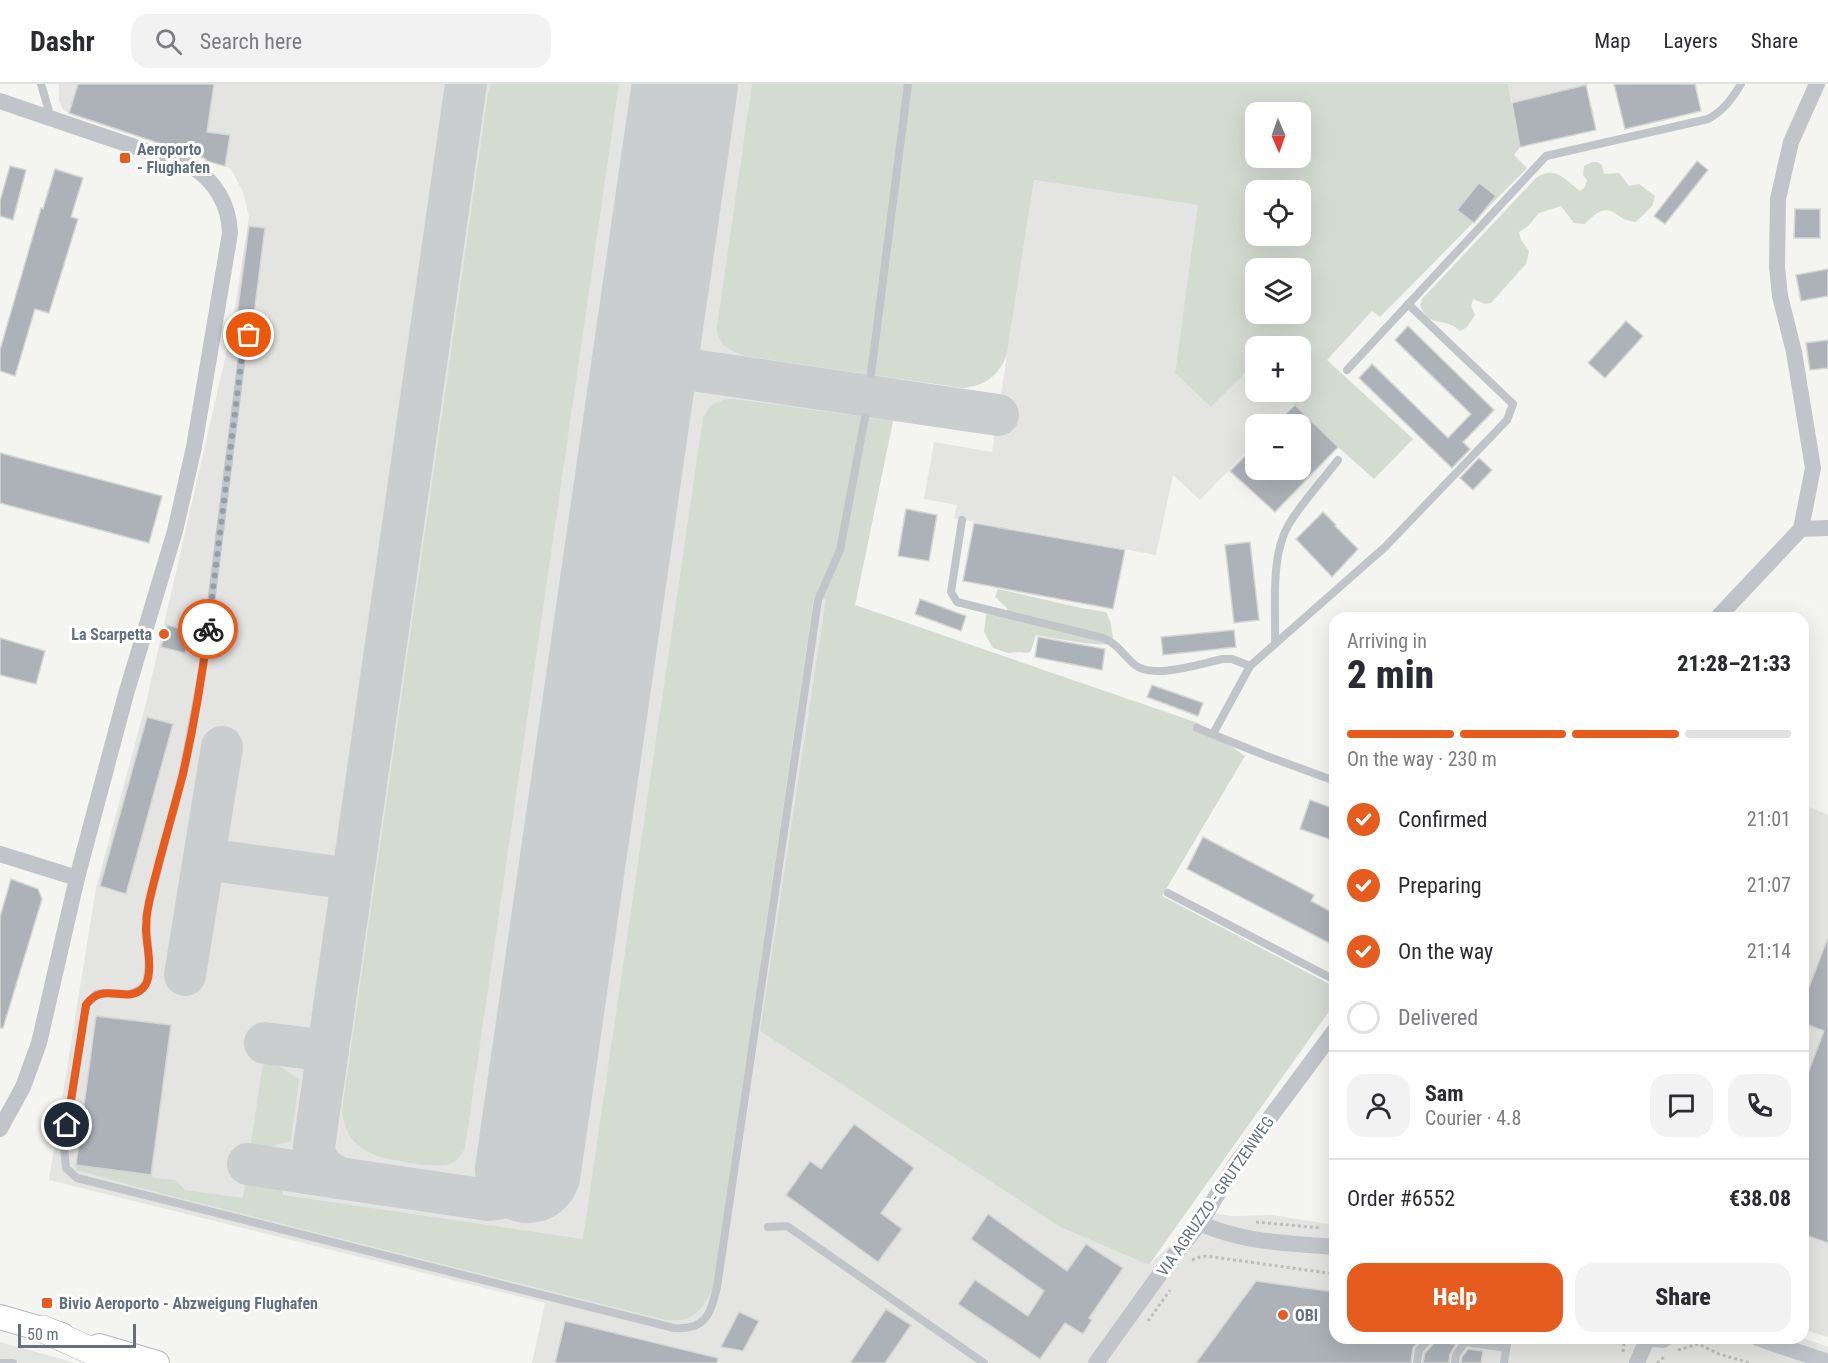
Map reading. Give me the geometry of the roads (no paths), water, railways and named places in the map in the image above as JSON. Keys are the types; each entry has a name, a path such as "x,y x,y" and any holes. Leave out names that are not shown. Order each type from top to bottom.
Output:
{"main road":[{"path":"43,1329 118,1363"}],"street":[{"path":"1723,612 1801,529 1813,468 1794,352 1780,296 1777,267 1778,200 1791,142 1817,84"},
{"path":"0,101 191,165 208,179 222,197 228,214 230,232 194,447 175,531 126,694 77,878 39,1043 23,1087 0,1128"},
{"path":"1801,529 1828,528"},
{"path":"0,854 77,878"},
{"name":"VIA AGRUZZO - GRUTZENWEG","path":"1096,1363 1165,1267 1200,1223 1237,1162 1329,1038"},
{"path":"1200,1223 1219,1232 1248,1239 1329,1247"},
{"path":"0,1317 157,1363"},
{"path":"1637,1363 1644,1344"},
{"path":"1778,1344 1828,1362"}],"lane":[{"path":"41,84 52,118"},
{"path":"871,374 908,84"},
{"path":"1347,370 1546,156 1708,119 1728,104 1741,84"},
{"path":"1213,734 1250,666 1385,547 1507,420 1513,404 1408,304"},
{"path":"256,327 245,340 243,348 203,668 192,731 146,916 149,961 147,981 143,988 130,994 96,994 86,1005 64,1147 66,1168 77,1178 674,1328 691,1328 704,1321 713,1304 717,1287 818,600 840,550 865,417"},
{"path":"1275,643 1277,561 1281,542 1289,524 1338,460"},
{"path":"962,520 951,592 957,602 1103,638 1113,642 1141,669 1163,671 1223,659 1232,659 1250,666"},
{"path":"1197,728 1329,779"},
{"path":"1168,893 1329,977"},
{"path":"768,1227 787,1227 984,1363"},
{"path":"1417,1363 1419,1350 1424,1344"},
{"path":"1455,1363 1456,1355 1464,1344"},
{"path":"1479,1344 1506,1348"},
{"path":"1504,1363 1507,1344"},
{"path":"0,1363 13,1363"}],"place":[{"name":"Aeroporto - Flughafen","path":"125,158"},
{"name":"La Scarpetta","path":"164,634"},
{"name":"Bivio Aeroporto - Abzweigung Flughafen","path":"47,1303"},
{"name":"OBI","path":"1283,1315"}]}
